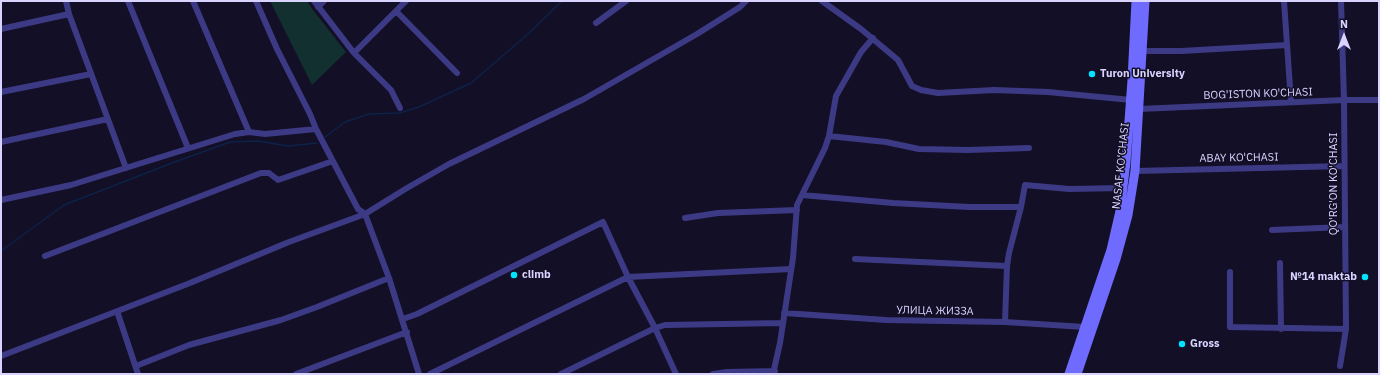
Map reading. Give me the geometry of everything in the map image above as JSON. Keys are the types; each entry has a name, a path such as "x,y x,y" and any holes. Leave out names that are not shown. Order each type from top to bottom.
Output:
{"main road":[{"name":"NASAF KO‘CHASI","path":"1069,374 1111,250 1120,211 1131,100 1136,1"},
{"name":"NASAF KO‘CHASI","path":"1077,374 1116,259 1128,215 1135,171 1145,1"}],"street":[{"path":"66,1 69,14 126,168"},
{"path":"128,1 188,148"},
{"path":"193,1 249,132"},
{"path":"256,1 277,49 316,129 358,209 365,214 403,319 419,374"},
{"path":"314,1 354,53 390,90 400,108"},
{"path":"318,7 324,1"},
{"path":"354,53 406,1"},
{"path":"596,23 626,1"},
{"path":"1,356 190,283 289,242 365,214 449,164 584,99 697,34 740,7 746,1"},
{"path":"822,1 872,38 898,60 912,86 921,90 938,93 994,90 1040,92 1131,100"},
{"path":"1284,1 1291,102"},
{"name":"QO'RG'ON KO'CHASI","path":"1340,366 1346,329 1344,100 1341,1"},
{"path":"396,11 457,73"},
{"path":"1,29 69,14"},
{"path":"713,374 726,372 774,372 791,270 798,205 825,148 829,136 836,96 861,52 872,38"},
{"path":"1142,51 1181,51 1287,45"},
{"path":"1,92 91,74"},
{"name":"BOG'ISTON KO'CHASI","path":"1139,108 1379,100"},
{"path":"1,142 108,119"},
{"path":"1,200 72,185 235,134 249,132 265,134 316,129"},
{"path":"829,136 886,142 919,149 968,150 1029,148"},
{"path":"45,256 261,173 268,173 278,180 333,161"},
{"name":"ABAY KO'CHASI","path":"1135,171 1344,166"},
{"path":"1005,322 1007,266 1025,185 1069,189 1123,188"},
{"path":"802,195 893,203 969,207 1021,207"},
{"path":"685,218 718,213 797,210"},
{"path":"403,319 417,314 603,222 628,277 655,328 676,374"},
{"path":"1272,230 1344,227"},
{"path":"856,259 1007,266"},
{"path":"1280,263 1281,329"},
{"path":"430,374 628,277 791,270"},
{"path":"1230,272 1230,328 1346,329"},
{"path":"136,366 189,345 289,317 389,278"},
{"path":"117,311 138,374"},
{"name":"УЛИЦА ЖИЗЗА","path":"784,313 886,320 1005,322 1085,327"},
{"path":"561,374 664,325 783,323"},
{"path":"296,374 407,332"}],"green space":[{"path":"270,1 307,1 346,52 312,85"}],"waterway":[{"path":"325,137 345,122 369,114 399,113 419,107 471,83 528,34 562,1"},
{"path":"1,251 64,205 230,142 258,141 288,146 317,143"}],"place":[{"name":"Turon University","path":"1092,74"},
{"name":"climb","path":"514,275"},
{"name":"№14 maktab","path":"1365,277"},
{"name":"Gross","path":"1182,344"}]}
